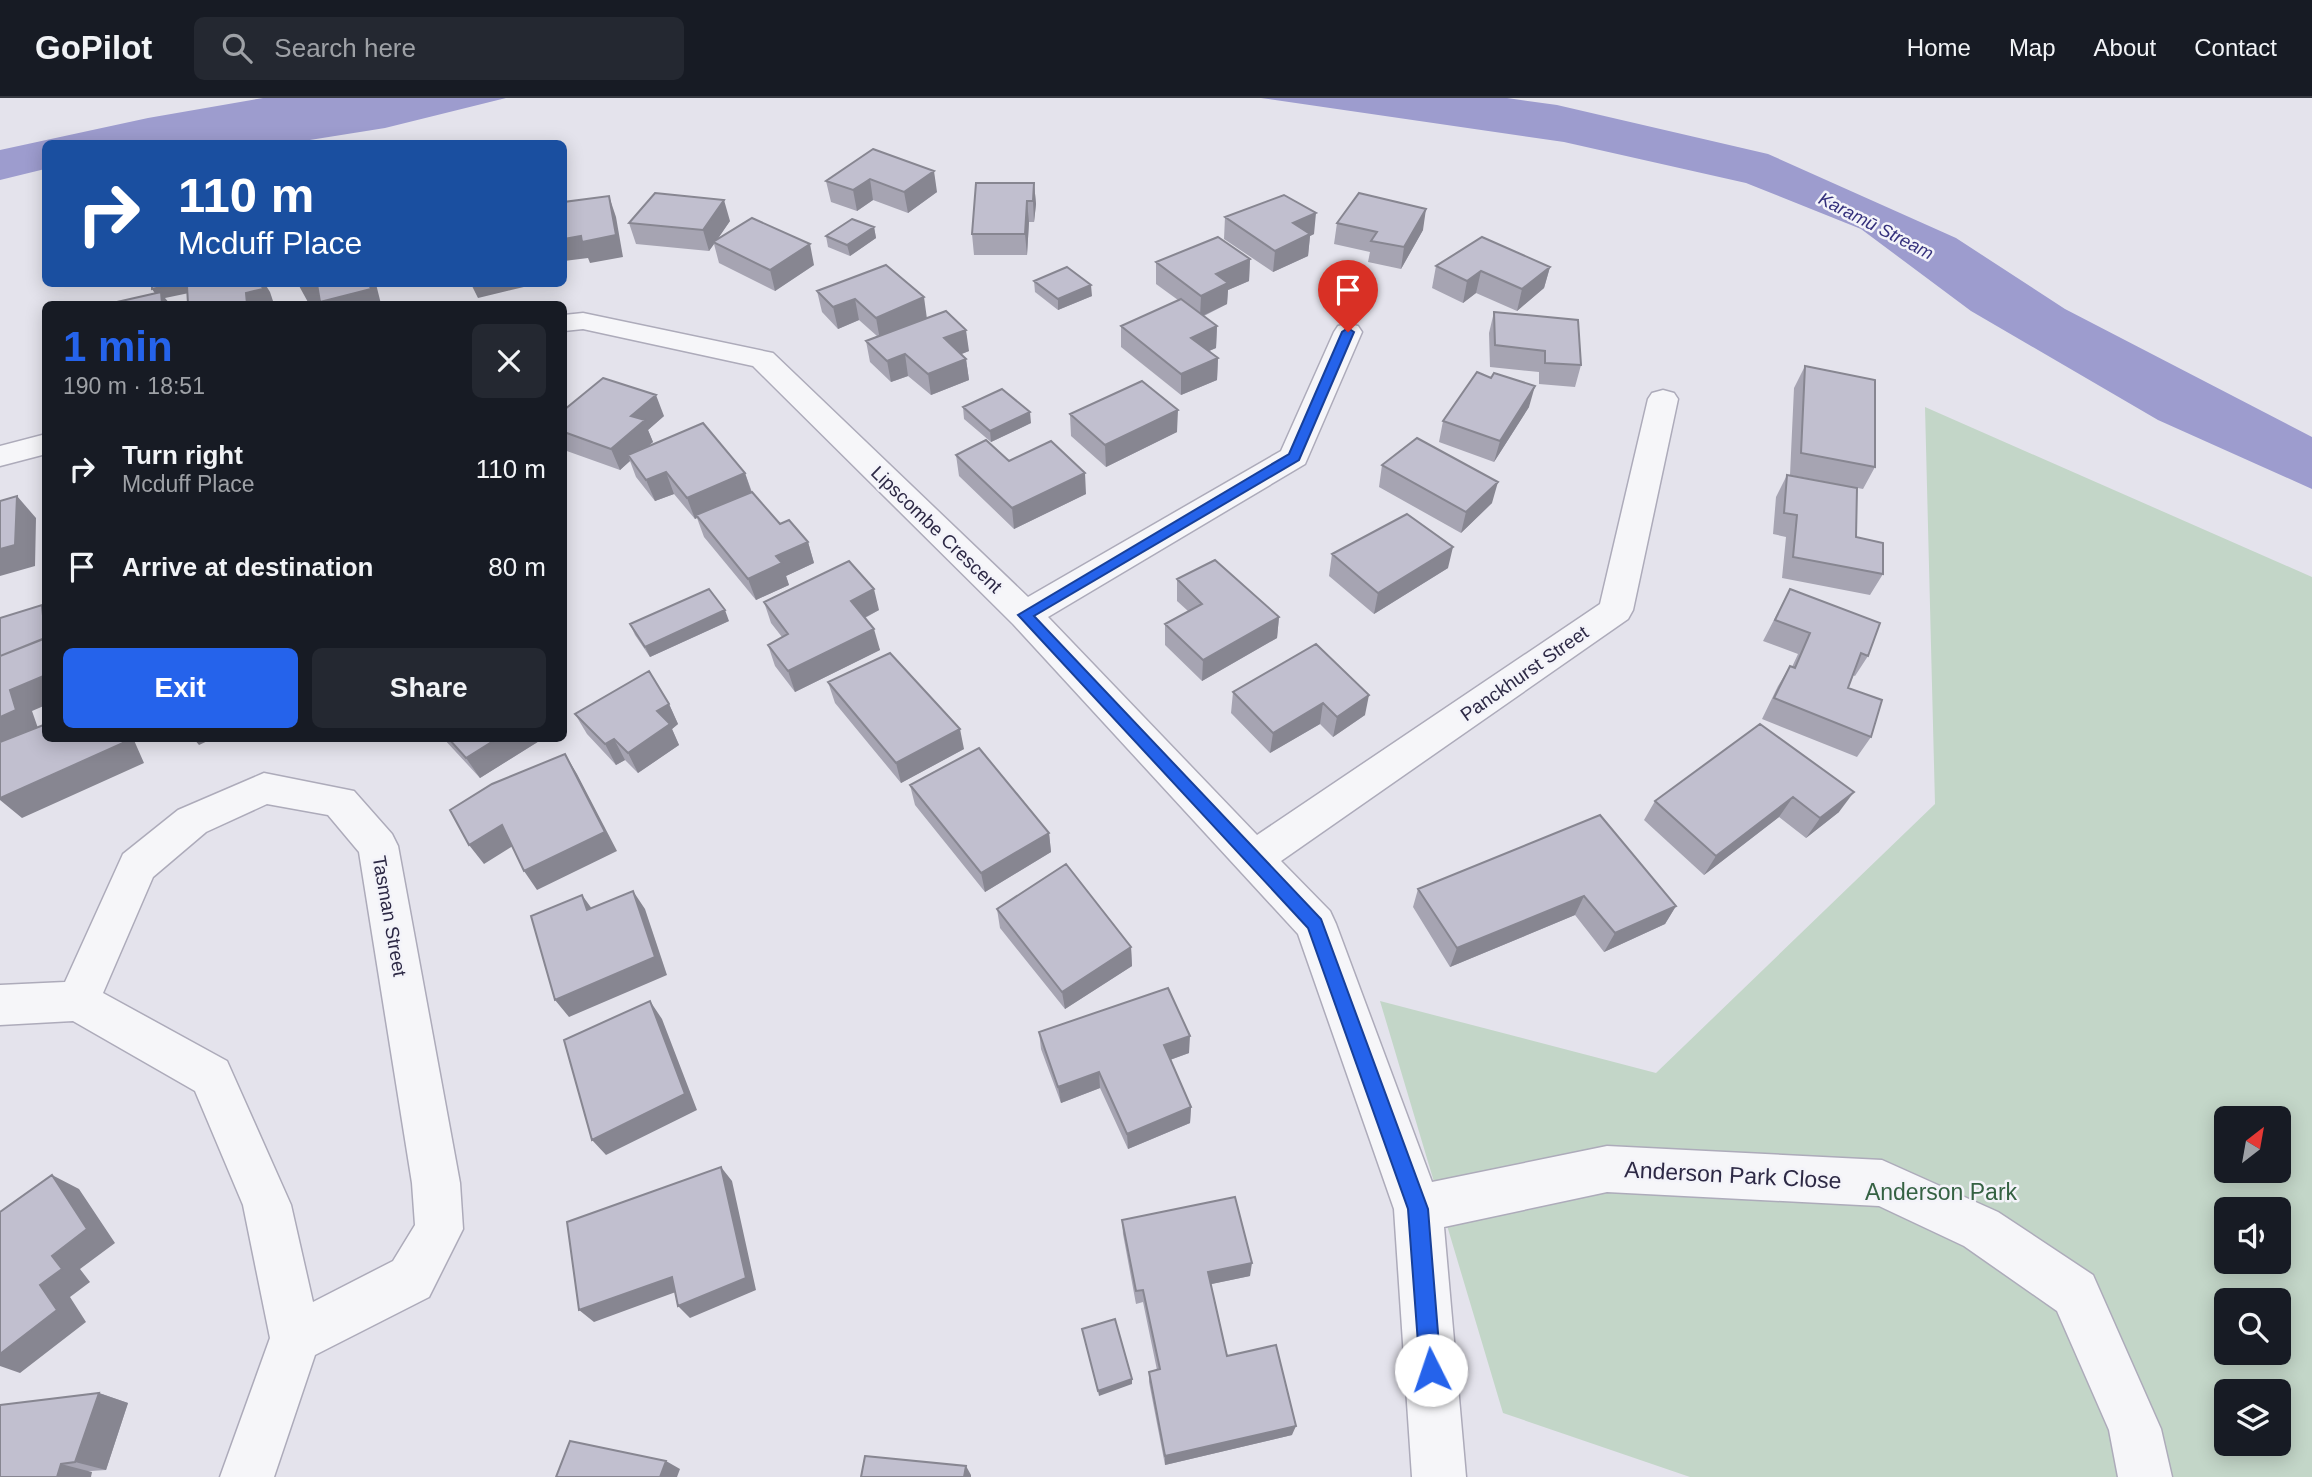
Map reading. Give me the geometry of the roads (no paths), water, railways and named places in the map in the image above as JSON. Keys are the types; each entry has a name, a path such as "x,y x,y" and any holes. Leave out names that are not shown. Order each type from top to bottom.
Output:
{"street":[{"name":"Lipscombe Crescent","path":"567,323 583,321 763,359 1025,615 1315,924 1418,1209 1439,1477"},
{"path":"1025,615 1294,457 1348,332"},
{"name":"Panckhurst Street","path":"1254,858 1616,610 1662,399"},
{"path":"0,456 42,445"},
{"name":"Tasman Street","path":"78,1001 137,866 192,821 264,788 340,802 377,846 436,1183 439,1229 411,1279 295,1338"},
{"path":"0,1004 78,1001 211,1076 267,1205 295,1338 247,1477"},
{"name":"Anderson Park Close","path":"1418,1209 1607,1169 1882,1183 1981,1229 2076,1293 2135,1429 2145,1477"}],"water":[{"path":"263,98 506,98 385,128 310,140 46,140 148,118"},
{"name":"Karamū Stream","path":"1261,98 1507,98 1557,105 1768,154 1956,238 2065,309 2312,437 2312,489 2158,420 1971,311 1861,229 1746,183 1564,142"},
{"path":"42,141 42,170 0,180 0,150"}],"park label":[{"name":"Anderson Park","path":"1941,1192"}]}
